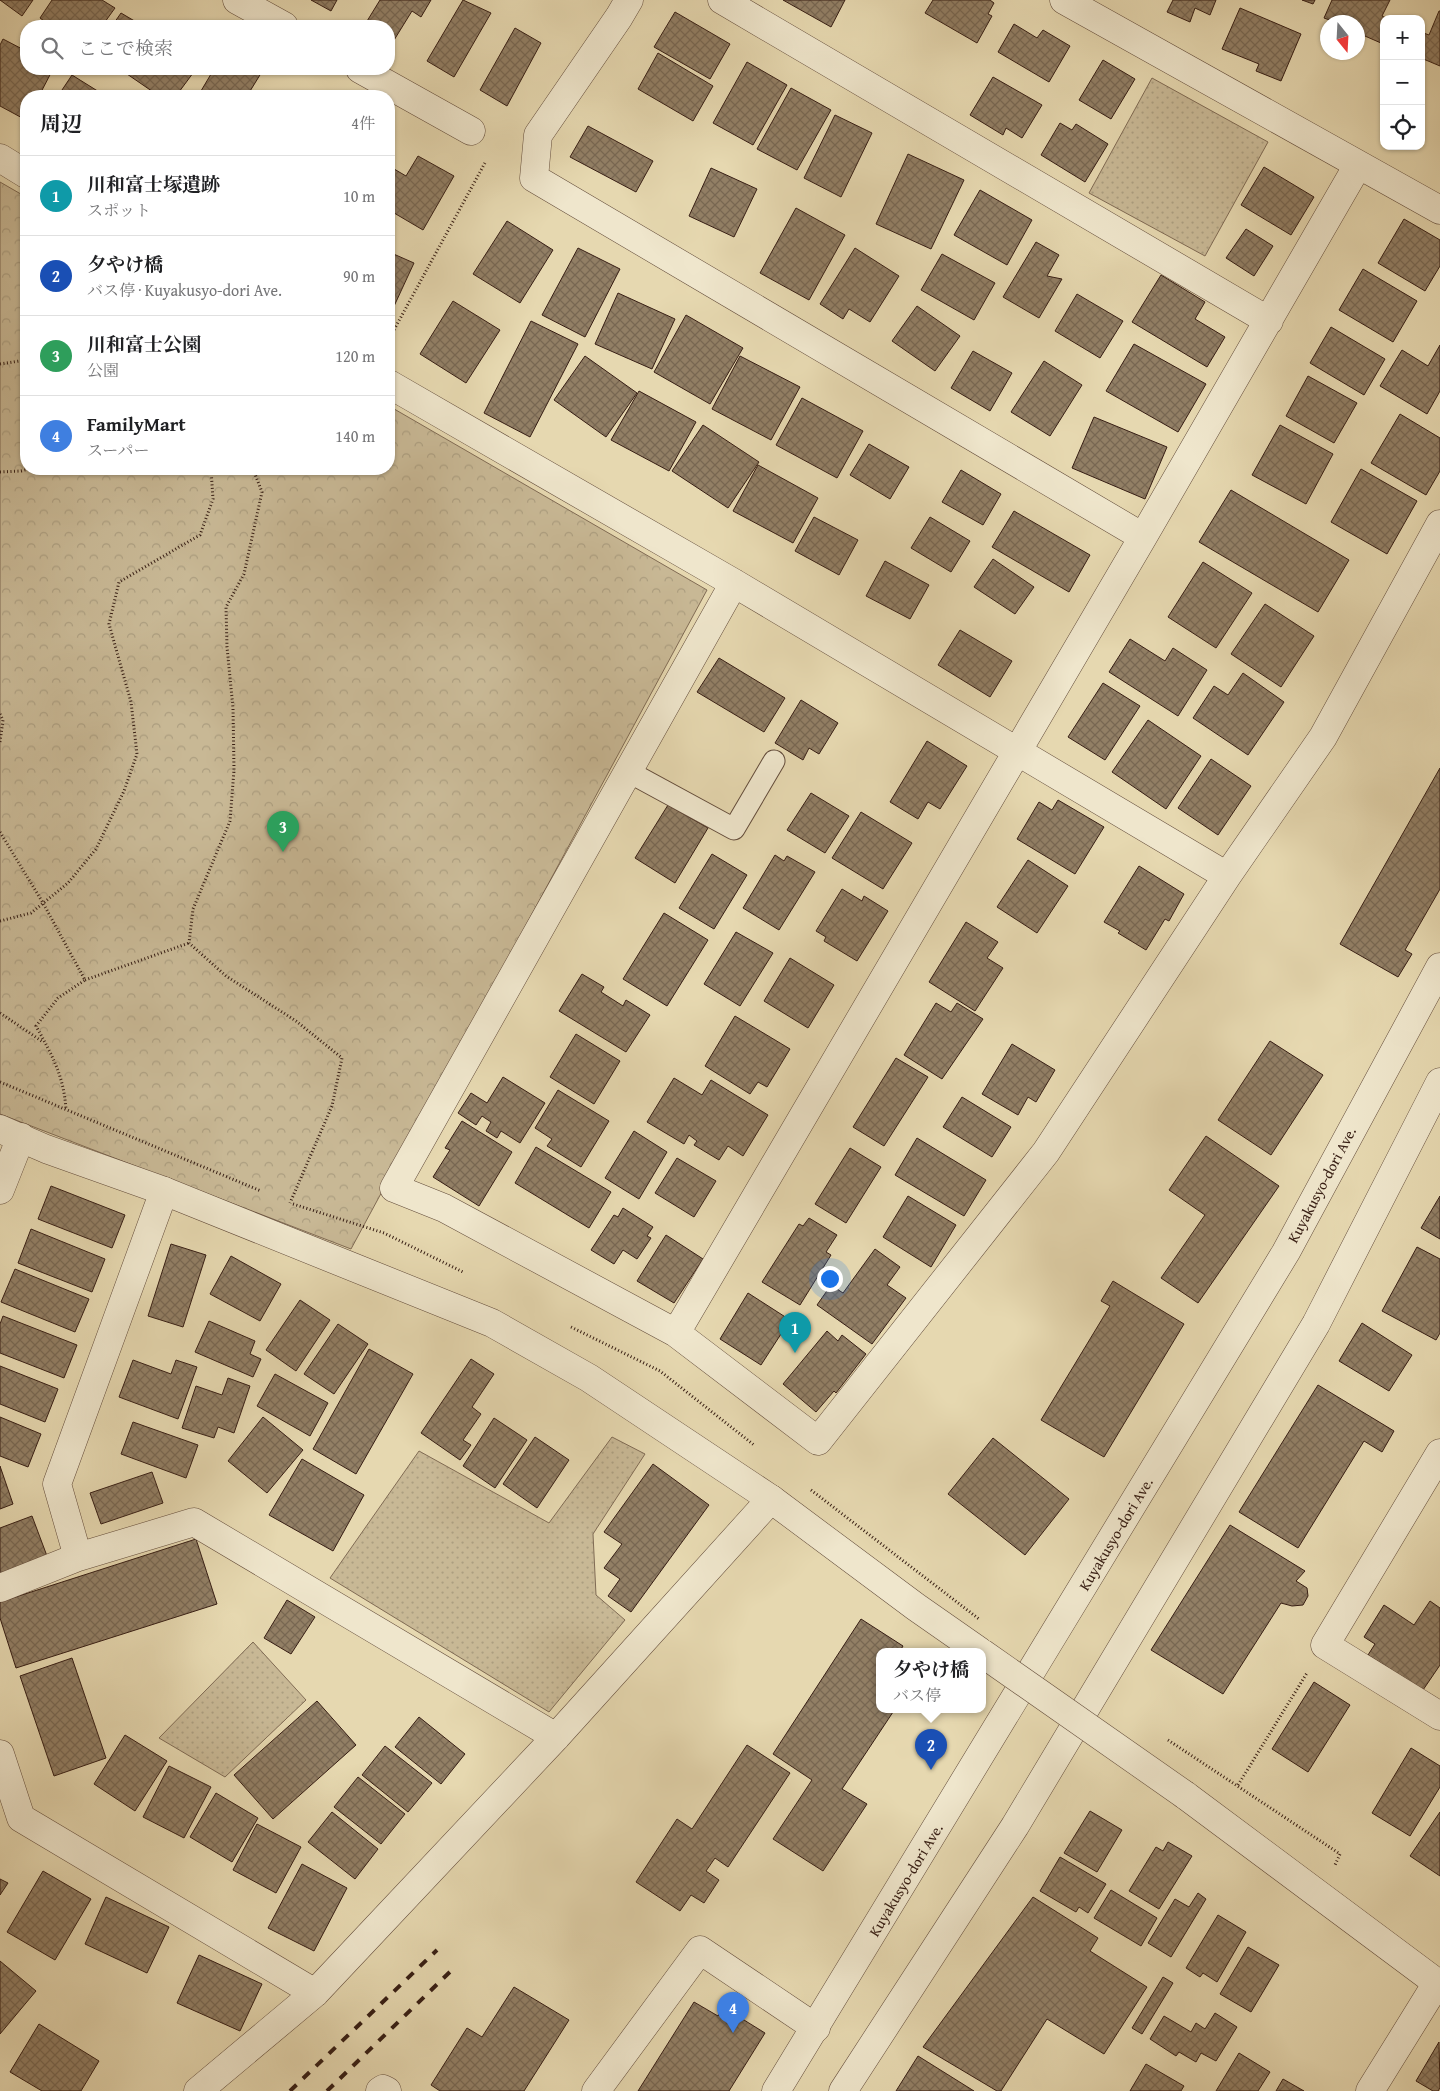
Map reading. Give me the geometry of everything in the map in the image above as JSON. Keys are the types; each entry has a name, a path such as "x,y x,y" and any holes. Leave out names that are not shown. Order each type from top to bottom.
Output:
{"street":[{"path":"237,0 273,20"},
{"path":"629,0 538,135 534,178 1144,537"},
{"path":"722,0 1269,321"},
{"path":"1064,0 1440,210"},
{"path":"371,75 472,131"},
{"path":"0,158 20,170"},
{"path":"676,1333 1144,537 1358,165"},
{"path":"395,387 734,583 1227,876"},
{"path":"734,583 394,1188 444,1208 676,1333 818,1441 1046,1152 1227,876 1323,737 1440,524"},
{"name":"Kuyakusyo-dori Ave.","path":"776,2091 1286,1252 1440,967"},
{"path":"844,2091 1015,1826 1316,1324 1440,1082"},
{"path":"0,1190 11,1133 46,1149 164,1191 492,1323 589,1378 771,1499 916,1607 975,1648"},
{"path":"78,1557 57,1484 164,1191"},
{"path":"1440,1453 1325,1645 1440,1716"},
{"path":"198,2091 315,1992 556,1737 771,1499"},
{"path":"0,1588 78,1557 194,1522 556,1737"},
{"path":"986,1656 1185,1795 1438,1984 1370,2091"},
{"path":"0,1754 21,1818 315,1992"},
{"path":"596,2091 700,1950 816,2028"},
{"path":"380,2091 383,2089 386,2091"}],"lane":[{"path":"629,772 734,830 774,761"}],"path":[{"path":"395,328 488,156"},
{"path":"0,364 20,361"},
{"path":"0,472 20,471"},
{"path":"0,921 31,913 68,883 96,848 124,791 137,754 131,702 109,624 119,582 200,535 213,499 211,475"},
{"path":"189,943 193,909 230,821 234,770 233,708 227,647 226,607 244,574 262,492 256,475"},
{"path":"0,714 3,720 0,742"},
{"path":"0,832 43,903 85,980"},
{"path":"0,1082 66,1110 65,1089 54,1059 36,1026 58,998 85,980 189,943"},
{"path":"189,943 226,976 296,1021 342,1058 332,1106 290,1203"},
{"path":"0,1013 45,1043"},
{"path":"1238,1785 1325,1645"}],"green space":[{"path":"1152,78 1268,142 1205,256 1089,193"},
{"path":"0,182 20,194 20,475 395,475 395,409 707,590 351,1249 0,1114"},
{"path":"612,1437 645,1454 593,1534 596,1595 625,1620 549,1712 330,1578 419,1451 549,1523"},
{"path":"253,1642 306,1700 225,1777 159,1738"}],"building":[{"path":"0,0 33,0 22,16"},
{"path":"52,0 102,0 115,8 106,20 43,20 40,18"},
{"path":"311,0 337,0 331,11"},
{"path":"380,0 431,0 421,17 412,11 395,39 395,20 368,20"},
{"path":"463,0 491,13 454,77 427,61"},
{"path":"783,0 845,0 831,27"},
{"path":"933,0 990,0 994,3 988,14 992,16 977,43 925,13"},
{"path":"1173,0 1216,0 1210,15 1195,8 1190,22 1167,12"},
{"path":"1302,0 1315,0 1313,4"},
{"path":"1332,0 1390,0 1382,15 1380,15 1380,43 1365,36 1365,15 1325,15"},
{"path":"1240,8 1301,34 1281,81 1256,71 1259,64 1222,49"},
{"path":"1440,11 1440,66 1425,60 1425,34 1429,35"},
{"path":"675,12 730,44 710,79 654,47"},
{"path":"121,13 133,20 116,20"},
{"path":"1014,24 1037,38 1043,30 1070,46 1049,82 998,52"},
{"path":"515,28 541,43 507,106 480,90"},
{"path":"3,39 20,48 20,75 50,75 42,90 20,90 20,117 0,106 0,45"},
{"path":"658,53 713,86 693,121 638,89"},
{"path":"1103,60 1135,79 1111,119 1079,100"},
{"path":"747,62 787,85 753,145 713,123"},
{"path":"72,75 96,90 62,90"},
{"path":"128,75 192,75 180,90 150,90"},
{"path":"210,75 260,75 251,90 202,90"},
{"path":"993,77 1042,105 1022,138 1006,128 1003,135 970,115"},
{"path":"791,88 831,110 797,170 757,149"},
{"path":"835,115 872,133 841,197 804,178"},
{"path":"1060,123 1072,130 1076,124 1108,144 1085,182 1041,155"},
{"path":"588,126 653,161 636,192 570,157"},
{"path":"908,154 964,180 931,249 876,224"},
{"path":"418,156 454,176 423,230 395,214 395,170 406,176"},
{"path":"1264,167 1314,197 1291,235 1241,205"},
{"path":"711,168 757,189 734,237 689,216"},
{"path":"980,190 1032,220 1007,265 954,235"},
{"path":"796,208 845,235 809,300 760,273"},
{"path":"1404,219 1440,240 1440,266 1425,291 1378,263"},
{"path":"507,221 553,250 520,303 473,274"},
{"path":"1246,229 1273,246 1254,276 1226,258"},
{"path":"1036,242 1059,255 1047,276 1062,279 1039,318 1003,297"},
{"path":"578,248 620,269 585,337 542,315"},
{"path":"855,248 899,276 870,322 849,309 843,319 820,304"},
{"path":"942,254 995,283 974,320 921,290"},
{"path":"395,255 414,263 395,304"},
{"path":"1363,269 1417,301 1393,342 1339,310"},
{"path":"1161,275 1205,302 1195,319 1225,337 1207,367 1132,322"},
{"path":"618,293 675,319 652,369 595,344"},
{"path":"1077,294 1123,321 1100,358 1055,331"},
{"path":"453,301 500,330 466,383 420,354"},
{"path":"917,306 960,336 935,371 892,341"},
{"path":"686,315 743,348 710,404 654,372"},
{"path":"531,321 578,344 530,437 484,413"},
{"path":"1331,327 1385,359 1364,395 1310,363"},
{"path":"1134,344 1206,384 1178,432 1106,391"},
{"path":"1440,345 1440,391 1427,414 1380,386 1402,350 1428,366"},
{"path":"973,351 1012,373 990,411 951,388"},
{"path":"585,356 637,393 606,437 554,400"},
{"path":"740,356 800,387 771,440 712,409"},
{"path":"1044,361 1082,385 1050,436 1011,412"},
{"path":"1308,376 1357,403 1334,443 1286,416"},
{"path":"639,391 696,422 669,471 611,440"},
{"path":"802,398 863,431 837,478 776,445"},
{"path":"1400,414 1440,438 1440,471 1426,495 1371,463"},
{"path":"1094,417 1167,447 1145,499 1072,468"},
{"path":"703,425 759,462 728,508 672,471"},
{"path":"1280,425 1333,454 1306,504 1252,475"},
{"path":"869,444 909,467 890,499 850,475"},
{"path":"758,465 818,498 793,543 733,511"},
{"path":"1361,469 1417,501 1387,554 1331,522"},
{"path":"961,470 1001,494 983,525 942,502"},
{"path":"1231,490 1349,560 1318,612 1199,542"},
{"path":"1014,511 1090,555 1069,592 992,547"},
{"path":"814,517 858,540 839,575 795,551"},
{"path":"930,517 970,541 951,572 911,548"},
{"path":"993,559 1034,587 1015,614 974,587"},
{"path":"885,561 929,585 910,619 866,596"},
{"path":"1203,562 1252,593 1216,648 1168,617"},
{"path":"1265,604 1314,636 1281,687 1231,654"},
{"path":"960,630 1012,661 990,697 938,665"},
{"path":"1130,639 1165,661 1173,648 1207,670 1178,716 1109,672"},
{"path":"719,658 785,698 764,732 697,692"},
{"path":"1243,673 1284,702 1248,755 1193,718 1214,686 1228,695"},
{"path":"1103,683 1140,706 1105,760 1068,737"},
{"path":"801,700 838,723 819,754 809,748 803,760 775,743"},
{"path":"1148,720 1201,756 1166,809 1112,772"},
{"path":"927,741 967,766 940,809 928,802 918,819 890,802"},
{"path":"1211,759 1251,786 1218,835 1178,808"},
{"path":"1440,768 1440,889 1405,950 1412,954 1398,977 1340,944"},
{"path":"811,793 849,816 825,853 787,830"},
{"path":"1058,800 1104,827 1075,874 1017,839 1039,802 1052,810"},
{"path":"668,805 708,828 675,883 635,858"},
{"path":"861,812 912,843 883,889 832,858"},
{"path":"712,854 747,875 714,929 679,908"},
{"path":"775,855 784,861 787,856 815,872 779,930 743,908"},
{"path":"1028,860 1068,886 1037,933 997,907"},
{"path":"1139,866 1184,894 1169,921 1165,919 1146,950 1104,922"},
{"path":"842,889 862,901 864,896 888,911 857,961 824,941 826,937 816,931"},
{"path":"664,913 708,940 667,1006 623,979"},
{"path":"966,922 998,942 987,958 1003,968 975,1011 929,982"},
{"path":"736,932 773,953 740,1006 704,984"},
{"path":"790,958 834,985 808,1028 764,1001"},
{"path":"582,974 604,987 601,992 623,1006 626,1000 650,1015 626,1052 559,1011"},
{"path":"936,1003 951,1012 957,1003 983,1019 942,1079 904,1055"},
{"path":"735,1016 790,1049 767,1087 758,1082 750,1094 705,1066"},
{"path":"576,1034 620,1061 594,1104 550,1077"},
{"path":"1270,1041 1323,1075 1271,1155 1218,1120"},
{"path":"1012,1044 1055,1070 1036,1102 1028,1097 1018,1115 982,1094"},
{"path":"896,1058 928,1077 884,1146 853,1127"},
{"path":"503,1077 545,1103 520,1143 501,1131 497,1138 486,1131 491,1122 482,1116 476,1125 458,1113 471,1093 487,1103"},
{"path":"674,1078 702,1095 711,1080 768,1115 743,1156 728,1146 719,1160 694,1145 697,1141 689,1135 684,1144 647,1122"},
{"path":"558,1090 609,1121 581,1167 547,1146 552,1139 535,1128"},
{"path":"962,1097 1011,1127 992,1157 943,1127"},
{"path":"462,1121 512,1152 479,1206 433,1177 450,1150 445,1148"},
{"path":"634,1131 667,1152 639,1199 605,1178"},
{"path":"1206,1136 1279,1186 1198,1303 1161,1278 1205,1215 1169,1190"},
{"path":"917,1138 986,1180 964,1216 895,1175"},
{"path":"536,1147 611,1192 589,1228 515,1183"},
{"path":"850,1148 881,1167 846,1223 815,1204"},
{"path":"677,1158 716,1181 694,1217 655,1193"},
{"path":"51,1186 125,1215 112,1248 38,1219"},
{"path":"908,1196 956,1225 931,1267 883,1237"},
{"path":"1440,1196 1440,1239 1421,1228"},
{"path":"623,1208 653,1227 647,1236 651,1238 637,1259 623,1250 614,1264 591,1250 614,1215 618,1217"},
{"path":"809,1218 837,1235 826,1252 831,1255 800,1305 762,1282 799,1224 803,1226"},
{"path":"31,1229 105,1259 92,1292 18,1263"},
{"path":"666,1235 703,1259 674,1303 637,1281"},
{"path":"171,1244 206,1255 183,1327 148,1316"},
{"path":"1417,1247 1440,1259 1440,1333 1436,1340 1382,1311"},
{"path":"875,1249 900,1267 887,1285 906,1298 872,1344 817,1305 831,1285 843,1293"},
{"path":"231,1256 281,1284 260,1321 210,1294"},
{"path":"15,1269 89,1299 75,1332 1,1302"},
{"path":"1113,1281 1184,1324 1104,1457 1041,1420 1110,1306 1101,1301"},
{"path":"748,1293 790,1320 761,1365 720,1339"},
{"path":"300,1300 330,1320 296,1371 266,1350"},
{"path":"3,1316 77,1345 64,1378 0,1353 0,1324"},
{"path":"209,1321 255,1341 250,1354 261,1359 253,1377 195,1352"},
{"path":"1362,1323 1412,1355 1389,1391 1339,1361"},
{"path":"338,1324 368,1344 334,1394 304,1374"},
{"path":"827,1331 838,1341 842,1335 866,1354 836,1393 834,1391 816,1412 783,1384"},
{"path":"369,1349 413,1374 356,1474 313,1449"},
{"path":"471,1359 494,1374 472,1407 481,1414 463,1440 471,1445 460,1460 421,1433"},
{"path":"133,1360 171,1374 176,1360 197,1367 178,1419 119,1397"},
{"path":"0,1366 58,1389 45,1422 0,1404"},
{"path":"275,1374 328,1403 310,1436 257,1406"},
{"path":"228,1378 250,1386 234,1433 218,1427 214,1438 182,1428 196,1386 222,1395"},
{"path":"1318,1385 1394,1431 1382,1452 1364,1441 1298,1548 1239,1512"},
{"path":"0,1417 41,1434 28,1467 0,1456"},
{"path":"263,1417 303,1450 267,1493 228,1461"},
{"path":"494,1418 527,1440 495,1488 463,1466"},
{"path":"133,1422 198,1445 186,1478 121,1454"},
{"path":"535,1437 569,1460 537,1508 503,1484"},
{"path":"993,1438 1069,1499 1025,1555 948,1494"},
{"path":"302,1459 364,1495 333,1551 269,1515"},
{"path":"653,1464 709,1505 631,1612 608,1596 620,1579 604,1568 622,1544 604,1532"},
{"path":"0,1466 13,1504 0,1509"},
{"path":"152,1472 163,1503 101,1524 90,1493"},
{"path":"32,1516 47,1556 0,1574 0,1528"},
{"path":"1230,1525 1305,1571 1296,1581 1307,1588 1308,1596 1303,1605 1292,1606 1281,1603 1223,1694 1151,1650"},
{"path":"196,1539 217,1604 16,1668 0,1618 0,1602"},
{"path":"287,1600 315,1617 291,1654 264,1638"},
{"path":"1430,1601 1440,1608 1440,1665 1423,1690 1368,1655 1375,1644 1364,1637 1384,1605 1414,1625"},
{"path":"861,1619 903,1646 902,1648 876,1648 876,1713 892,1713 842,1789 867,1804 823,1871 773,1839 812,1780 773,1754"},
{"path":"72,1658 106,1758 54,1776 20,1676"},
{"path":"1314,1682 1350,1705 1308,1772 1272,1749"},
{"path":"317,1701 356,1745 273,1819 234,1775"},
{"path":"419,1717 465,1754 441,1784 395,1747"},
{"path":"125,1735 167,1761 135,1811 94,1784"},
{"path":"747,1745 790,1773 728,1867 715,1858 706,1871 719,1880 704,1903 691,1895 680,1911 636,1882 677,1819 692,1829"},
{"path":"385,1746 432,1783 408,1812 362,1775"},
{"path":"1411,1748 1440,1766 1440,1787 1410,1836 1372,1813"},
{"path":"169,1766 211,1787 184,1838 143,1817"},
{"path":"358,1777 405,1814 381,1844 334,1807"},
{"path":"216,1793 258,1818 232,1862 190,1837"},
{"path":"1090,1811 1122,1830 1097,1872 1064,1853"},
{"path":"332,1812 378,1849 355,1879 308,1842"},
{"path":"1440,1812 1440,1876 1410,1856"},
{"path":"257,1824 301,1847 276,1893 233,1870"},
{"path":"1168,1842 1192,1856 1159,1909 1129,1891 1156,1847 1163,1851"},
{"path":"1060,1857 1106,1884 1088,1913 1079,1907 1076,1912 1040,1891"},
{"path":"302,1864 347,1888 314,1951 268,1928"},
{"path":"43,1871 91,1899 55,1960 7,1932"},
{"path":"0,1879 8,1883 0,1895"},
{"path":"1111,1890 1157,1918 1141,1946 1094,1918"},
{"path":"1198,1893 1206,1899 1171,1957 1148,1943 1175,1899 1189,1907"},
{"path":"106,1897 169,1927 147,1973 85,1944"},
{"path":"1033,1897 1098,1938 1090,1951 1147,1987 1104,2054 1047,2019 1001,2091 997,2091 923,2047"},
{"path":"1218,1915 1246,1932 1217,1982 1203,1973 1200,1977 1186,1968"},
{"path":"1248,1947 1279,1965 1251,2012 1220,1994"},
{"path":"199,1955 262,1984 240,2031 177,2003"},
{"path":"0,1961 36,1991 0,2034"},
{"path":"1163,1977 1173,1983 1142,2034 1132,2028"},
{"path":"514,1987 569,2020 524,2091 440,2091 431,2085 467,2028 482,2037"},
{"path":"694,2002 718,2016 723,2007 765,2033 729,2091 638,2091"},
{"path":"1215,2013 1237,2027 1216,2061 1201,2053 1196,2062 1179,2052 1176,2056 1150,2039 1164,2016 1191,2032 1196,2023 1205,2029"},
{"path":"39,2024 99,2061 81,2091 42,2091 10,2072"},
{"path":"1439,2042 1440,2088 1438,2091 1433,2091 1416,2081"},
{"path":"1239,2053 1270,2072 1258,2091 1216,2091"},
{"path":"918,2056 974,2091 896,2091"},
{"path":"1146,2064 1184,2086 1181,2091 1130,2091"},
{"path":"1283,2079 1304,2091 1276,2091"}],"railway":[{"path":"290,2091 437,1950"},
{"path":"327,2091 455,1967"}],"place":[{"name":"川和富士公園","path":"283,852"},
{"name":"川和富士塚遺跡","path":"795,1353"},
{"name":"夕やけ橋","path":"931,1770"},
{"name":"FamilyMart","path":"733,2033"}]}
